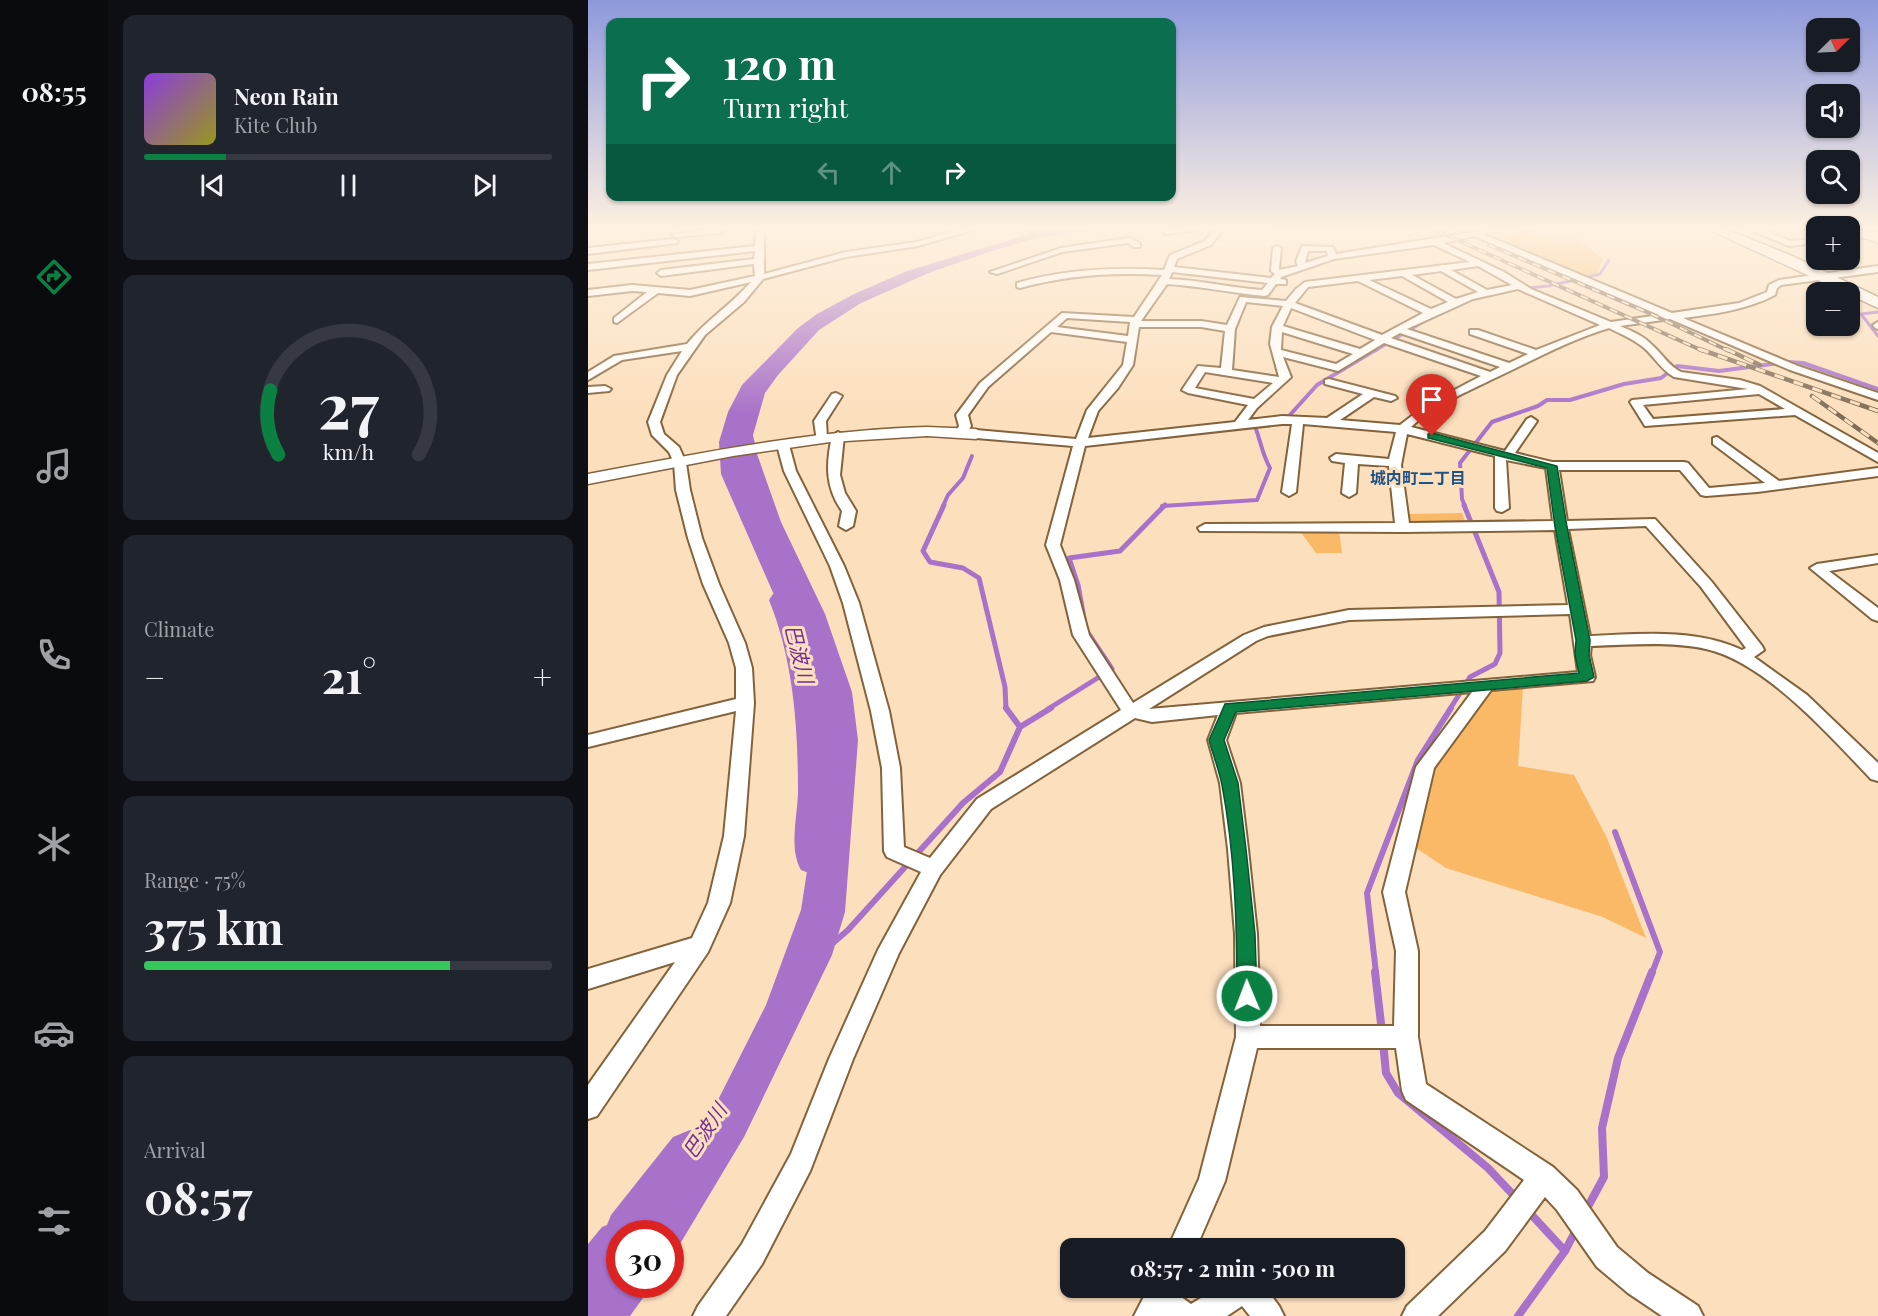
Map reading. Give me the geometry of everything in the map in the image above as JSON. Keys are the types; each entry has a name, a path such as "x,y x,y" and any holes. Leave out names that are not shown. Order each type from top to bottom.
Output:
{"main road":[{"path":"1855,291 1878,303"}],"street":[{"path":"617,320 632,310 637,302 654,291"},
{"path":"674,291 701,291"},
{"path":"588,1107 700,945 719,903 734,836 746,703 744,668 737,643 711,584 695,538 688,461 658,435 654,422 672,375 690,347 701,333 748,291"},
{"path":"1156,291 1136,322 1128,365 1114,386 1093,410 1080,443 1053,545 1067,580 1081,635 1130,711 1152,716 1230,707 1587,677 1582,655 1583,640 1561,527 1552,466"},
{"path":"1241,291 1263,291"},
{"path":"1239,424 1286,377 1273,342 1277,327 1298,291"},
{"path":"1385,291 1431,313"},
{"path":"1436,291 1455,302"},
{"path":"1276,352 1338,368 1399,330 1431,313 1482,291"},
{"path":"1532,291 1613,325 1648,346 1669,370 1678,375 1740,383 1762,392 1878,458"},
{"path":"1612,291 1794,368 1878,397"},
{"path":"1403,528 1394,472 1403,429 1421,414 1451,396 1570,339 1613,325 1668,315 1736,307 1761,300 1772,291"},
{"path":"1226,372 1230,329 1243,299 1290,304 1492,376"},
{"path":"969,433 962,415 984,385 1065,315 1136,322 1201,324 1230,329"},
{"path":"1277,327 1361,353"},
{"path":"1047,329 1133,340"},
{"path":"1399,330 1511,367"},
{"path":"1474,332 1538,354"},
{"path":"588,377 618,358 690,347"},
{"path":"1258,403 1188,390 1202,368 1283,381"},
{"path":"1329,382 1391,398"},
{"path":"588,390 605,389"},
{"path":"1762,392 1636,402 1649,423 1796,412"},
{"path":"1329,422 1372,393"},
{"path":"821,438 820,421 836,396"},
{"path":"588,479 821,438 910,430 1080,443 1239,424 1298,421 1403,429 1552,466 1684,466 1706,492 1776,486 1878,472"},
{"path":"1289,492 1298,421"},
{"path":"1502,508 1500,459 1508,455 1531,421"},
{"path":"838,436 833,461 837,497 849,511 846,526"},
{"path":"1717,441 1776,486"},
{"path":"779,445 837,566 851,603 880,711 891,768 894,851 933,869"},
{"path":"1336,458 1396,463"},
{"path":"1349,493 1352,459"},
{"path":"1206,528 1561,527 1650,522 1707,584 1756,650 1743,656"},
{"path":"1878,559 1816,568 1878,616"},
{"path":"708,1316 752,1254 801,1162 841,1059 889,950 933,869 984,804 1130,711 1250,638 1264,632 1349,615 1577,609"},
{"path":"1583,640 1684,640 1713,645 1743,656 1787,688 1878,774"},
{"path":"1487,684 1425,768 1394,892 1407,951 1406,1037 1415,1091 1543,1177 1567,1200 1607,1257 1638,1283 1688,1316"},
{"path":"588,741 746,703"},
{"path":"1186,1238 1212,1181 1248,1037 1246,934 1238,849 1230,783 1216,740 1230,707"},
{"path":"588,979 700,945"},
{"path":"1248,1037 1406,1037"},
{"path":"1417,1316 1495,1241 1543,1177"},
{"path":"1200,1316 1228,1298"},
{"path":"1254,1298 1269,1316"}],"shaded area":[{"path":"1462,513 1466,524 1409,524 1406,514"},
{"path":"1300,531 1339,531 1342,553 1316,553"},
{"path":"1492,687 1523,687 1518,766 1574,775 1607,838 1646,938 1603,917 1446,868 1416,848 1433,772"}],"water":[{"path":"860,291 887,291 861,303 819,330 778,375 765,393 753,435 757,454 781,522 825,614 852,692 858,740 845,912 832,955 744,1137 684,1237 684,1220 645,1220 718,1100 766,1005 801,910 821,781 819,714 806,653 782,613 721,474 719,442 728,412 742,385 798,328 817,314"},
{"path":"606,1281 606,1298 643,1298 630,1316 588,1316 588,1307"}],"waterway":[{"path":"1878,312 1861,314 1878,336"},
{"path":"1375,351 1430,318"},
{"path":"1283,417 1289,416 1317,385 1377,349"},
{"path":"1465,506 1462,499 1460,463 1492,422 1538,406 1547,400 1570,400 1624,384 1661,378 1677,366 1719,371 1788,362 1803,363 1878,389"},
{"path":"1164,506 1257,500 1270,468 1252,419 1261,419"},
{"path":"943,506 948,495 963,478 972,456"},
{"path":"944,505 923,551 930,562 963,568 979,578 1005,687 1006,709"},
{"path":"1450,709 1470,677 1495,664 1500,653 1499,592 1464,505"},
{"path":"1048,709 1112,669 1086,630 1078,585 1069,558 1120,551 1164,506"},
{"name":"巴波川","path":"783,600 794,626 809,689 815,793 814,860"},
{"path":"1006,708 1020,727"},
{"path":"1020,727 1051,708"},
{"path":"1376,973 1367,893 1418,760 1451,708"},
{"path":"833,943 848,930 963,803 1000,772 1020,727"},
{"path":"1615,832 1660,952 1652,973"},
{"path":"1375,972 1382,1032"},
{"path":"1585,1212 1604,1177 1602,1128 1618,1058 1652,972"},
{"path":"1383,1042 1386,1073 1398,1093 1488,1168 1518,1200"},
{"name":"巴波川","path":"639,1220 690,1154"},
{"path":"1528,1211 1565,1251"},
{"path":"1565,1251 1577,1228"},
{"path":"1518,1316 1565,1251"},
{"name":"巴波川","path":"588,1285 606,1262"}],"railway":[{"path":"1571,291 1703,351"},
{"path":"1598,291 1729,351"},
{"path":"1699,349 1878,411"},
{"path":"1726,349 1760,365"},
{"path":"1812,396 1878,443"}],"district":[{"name":"城内町二丁目","path":"1418,478"}],"route":[{"path":"1247,996 1246,934 1238,849 1230,783 1216,740 1230,707 1587,677 1582,655 1583,640 1561,527 1552,466 1432,436"}]}
